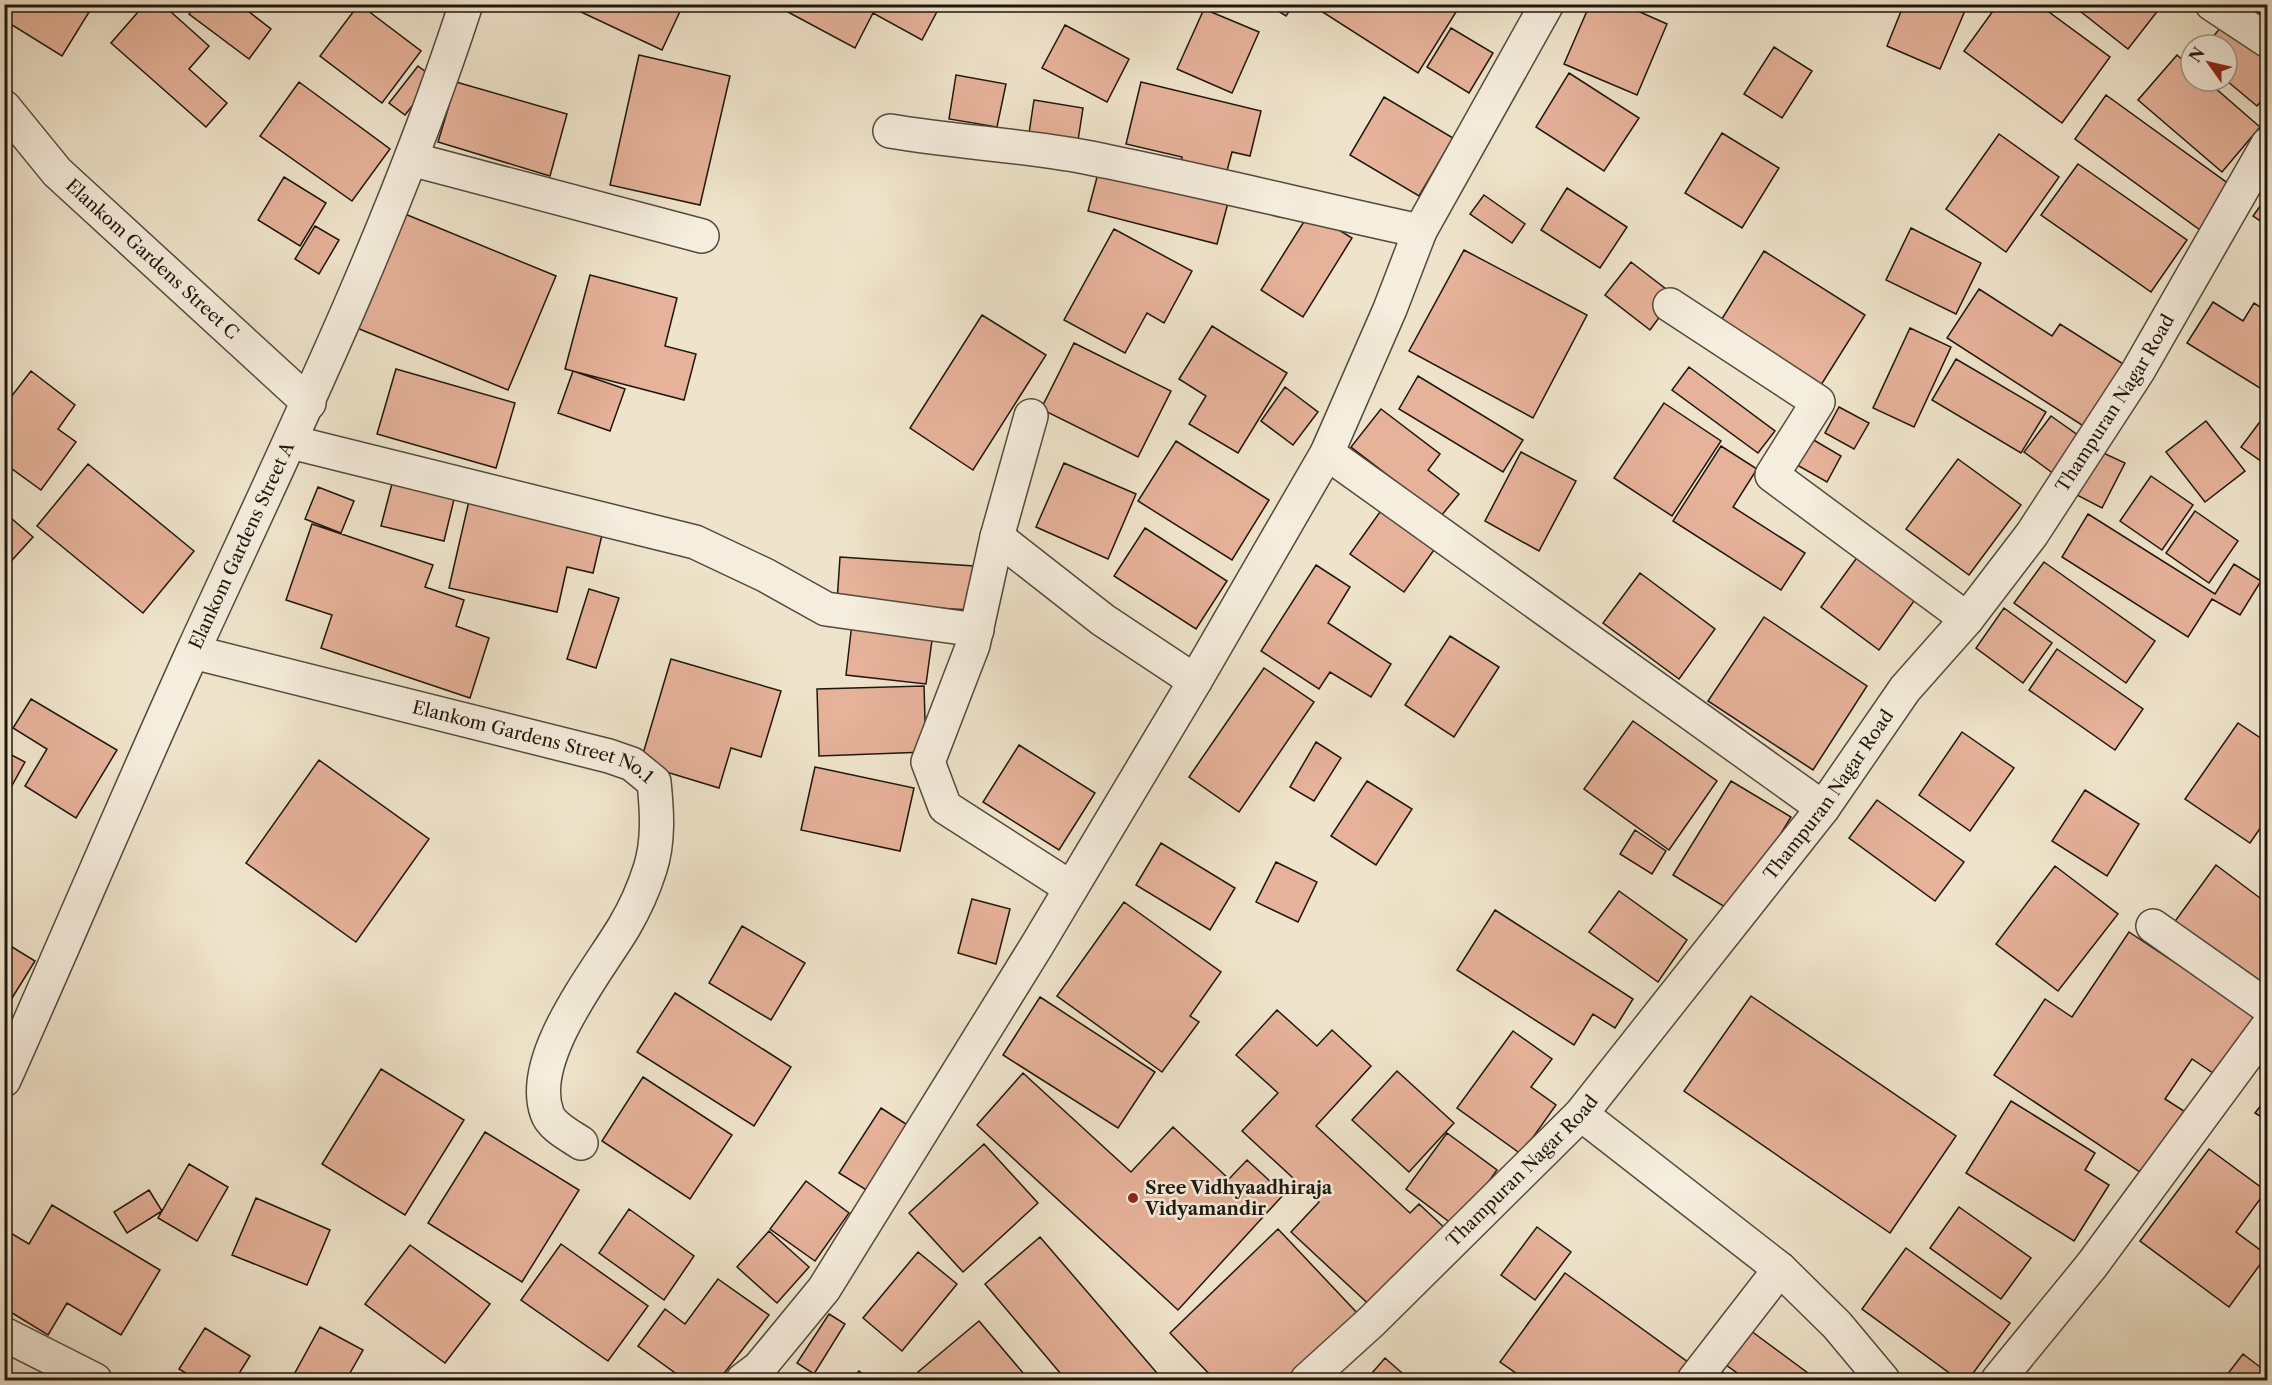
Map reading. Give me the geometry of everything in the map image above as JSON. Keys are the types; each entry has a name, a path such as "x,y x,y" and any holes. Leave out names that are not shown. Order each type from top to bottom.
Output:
{"street":[{"name":"Elankom Gardens Street A","path":"4,1080 193,652 309,403 411,159 466,4"},
{"path":"743,1380 759,1368 824,1289 1071,888 1195,681 1327,453 1390,309 1420,231 1547,4"},
{"path":"2212,4 2268,41"},
{"name":"Elankom Gardens Street C","path":"4,107 57,172 309,403"},
{"path":"890,131 992,142 1085,158 1420,231"},
{"name":"Thampuran Nagar Road","path":"1307,1380 1371,1322 1581,1114 1823,808 1905,689 1968,619 2032,534 2139,371 2268,144"},
{"path":"411,159 702,236"},
{"path":"1670,305 1818,402 1772,475 1968,619"},
{"path":"1031,416 997,537 973,645 928,762 945,807 1071,888"},
{"path":"291,442 695,542 765,575 826,609 977,630"},
{"path":"1327,453 1823,808"},
{"path":"997,537 1103,620 1195,681"},
{"name":"Elankom Gardens Street No.1","path":"193,652 609,756 632,764 654,782 658,821 651,868 625,924 560,1030 549,1056 544,1086 547,1114 562,1131 581,1143"},
{"path":"2153,926 2268,1006"},
{"path":"1998,1380 2092,1265 2268,1026"},
{"path":"1581,1114 1780,1269 1837,1325 1883,1380"},
{"path":"1694,1380 1780,1269"},
{"path":"4,1334 95,1380"}],"building":[{"path":"13,4 94,4 62,56 4,20"},
{"path":"145,4 162,4 209,46 189,69 227,103 206,127 111,43"},
{"path":"196,4 239,4 271,29 249,59 189,14"},
{"path":"359,4 421,51 382,103 320,56"},
{"path":"564,4 676,4 682,7 662,50"},
{"path":"773,4 941,4 922,40 873,13 855,48"},
{"path":"1267,4 1294,4 1286,16"},
{"path":"1310,4 1461,4 1418,73"},
{"path":"1590,4 1622,4 1667,24 1637,95 1564,64"},
{"path":"1904,4 1967,6 1940,69 1887,46"},
{"path":"1998,4 2038,4 2110,57 2062,123 1964,51"},
{"path":"2071,4 2163,4 2128,49"},
{"path":"2225,4 2268,4 2268,16"},
{"path":"1204,9 1259,32 1232,93 1177,69"},
{"path":"2227,20 2268,53 2268,93 2257,106 2239,91 2239,33 2216,33"},
{"path":"1065,25 1129,59 1107,102 1042,68"},
{"path":"1451,28 1493,53 1469,93 1427,67"},
{"path":"1774,47 1812,71 1782,118 1744,94"},
{"path":"639,55 730,76 700,205 610,185"},
{"path":"2177,55 2179,57 2179,93 2221,93 2260,127 2222,172 2138,100"},
{"path":"418,66 434,78 405,115 389,103"},
{"path":"1569,73 1639,118 1604,171 1536,127"},
{"path":"956,75 1006,84 997,127 949,119"},
{"path":"299,82 390,149 352,201 260,136"},
{"path":"456,82 567,114 550,176 438,142"},
{"path":"1141,82 1261,111 1250,156 1232,152 1225,178 1180,167 1182,157 1126,144"},
{"path":"2106,95 2233,187 2200,230 2075,139"},
{"path":"1384,97 1453,138 1419,196 1350,155"},
{"path":"1034,100 1083,108 1077,147 1028,140"},
{"path":"1722,133 1779,168 1742,228 1685,193"},
{"path":"1999,134 2059,177 2006,252 1946,209"},
{"path":"2078,164 2187,240 2151,292 2041,215"},
{"path":"1100,166 1229,199 1217,244 1088,211"},
{"path":"284,177 326,203 300,246 258,220"},
{"path":"1567,188 1627,227 1600,268 1541,230"},
{"path":"1484,195 1525,224 1512,243 1470,214"},
{"path":"2268,195 2268,226 2253,216"},
{"path":"1310,212 1352,238 1303,317 1261,290"},
{"path":"405,214 556,276 508,390 357,328"},
{"path":"315,226 339,240 319,274 295,259"},
{"path":"1911,228 1981,263 1956,314 1886,280"},
{"path":"1114,229 1192,271 1164,323 1147,313 1125,353 1064,320"},
{"path":"1464,250 1587,315 1533,418 1409,351"},
{"path":"1764,251 1865,315 1821,385 1720,322"},
{"path":"1631,262 1675,296 1650,330 1605,295"},
{"path":"590,275 677,298 665,346 696,354 684,400 565,369"},
{"path":"1979,289 2052,336 2060,324 2128,367 2088,429 1947,338"},
{"path":"2213,302 2243,321 2254,303 2268,312 2268,393 2187,343"},
{"path":"982,315 1046,355 973,470 910,428"},
{"path":"1212,326 1287,373 1238,453 1189,424 1206,396 1179,379"},
{"path":"1910,328 1951,347 1914,427 1873,408"},
{"path":"1074,343 1171,391 1138,457 1041,409"},
{"path":"1956,359 2046,412 2021,453 1932,400"},
{"path":"1689,367 1775,431 1758,453 1672,390"},
{"path":"396,369 515,403 496,468 377,434"},
{"path":"31,371 75,405 58,429 76,442 41,490 4,463 4,406"},
{"path":"573,371 625,389 610,431 558,413"},
{"path":"1418,376 1523,440 1503,472 1399,409"},
{"path":"1285,387 1318,412 1293,445 1261,421"},
{"path":"1664,403 1721,441 1672,516 1614,478"},
{"path":"1839,407 1869,423 1854,449 1825,433"},
{"path":"1381,409 1440,454 1428,470 1459,494 1441,516 1351,447"},
{"path":"2051,416 2082,438 2054,474 2024,452"},
{"path":"2262,419 2268,422 2268,466 2241,447"},
{"path":"2206,421 2245,471 2205,502 2166,452"},
{"path":"1812,439 1841,456 1827,482 1797,465"},
{"path":"1176,441 1269,500 1232,560 1138,501"},
{"path":"1721,446 1757,469 1733,507 1805,553 1781,590 1673,521"},
{"path":"2097,450 2125,463 2102,508 2075,494"},
{"path":"1521,452 1576,481 1539,551 1485,521"},
{"path":"1958,459 2021,505 1969,575 1906,529"},
{"path":"1064,463 1136,494 1108,559 1036,527"},
{"path":"88,464 194,551 143,613 37,526"},
{"path":"394,476 456,491 444,541 381,526"},
{"path":"2151,476 2193,505 2162,550 2120,521"},
{"path":"318,487 354,501 341,533 305,519"},
{"path":"471,492 605,522 593,573 567,567 557,612 449,588"},
{"path":"1385,505 1439,543 1404,592 1350,554"},
{"path":"2195,511 2238,541 2209,583 2166,553"},
{"path":"4,512 33,537 5,568 4,568"},
{"path":"2088,514 2215,594 2234,564 2261,581 2240,615 2212,599 2188,637 2062,557"},
{"path":"312,524 433,565 425,587 464,600 456,626 489,638 470,698 321,648 332,615 286,600"},
{"path":"1145,528 1227,581 1196,629 1114,576"},
{"path":"1861,552 1919,594 1879,650 1821,607"},
{"path":"840,557 974,566 970,610 837,602"},
{"path":"2044,562 2155,641 2126,683 2014,603"},
{"path":"1316,565 1350,587 1328,623 1391,664 1371,697 1330,672 1319,689 1261,651"},
{"path":"1640,573 1715,629 1679,679 1603,623"},
{"path":"589,589 619,598 596,668 567,659"},
{"path":"2004,608 2052,643 2023,683 1976,648"},
{"path":"1764,617 1867,686 1813,770 1708,701"},
{"path":"852,623 933,633 926,684 846,675"},
{"path":"1450,636 1499,667 1454,737 1405,705"},
{"path":"2057,649 2143,709 2115,750 2029,690"},
{"path":"671,659 781,691 761,757 731,748 719,788 640,764"},
{"path":"1264,668 1314,702 1239,812 1189,777"},
{"path":"924,686 926,752 819,756 817,689"},
{"path":"31,699 117,750 76,818 25,786 47,749 13,728"},
{"path":"1633,721 1717,781 1669,850 1584,789"},
{"path":"2238,723 2268,743 2268,817 2250,843 2185,799"},
{"path":"1962,732 2014,768 1970,831 1919,795"},
{"path":"1316,742 1341,758 1314,801 1290,787"},
{"path":"1019,745 1095,793 1059,850 983,802"},
{"path":"4,751 25,762 4,800"},
{"path":"319,760 429,839 356,942 246,863"},
{"path":"815,767 914,788 900,851 801,830"},
{"path":"1367,781 1412,809 1376,865 1331,836"},
{"path":"1731,781 1791,817 1733,912 1673,875"},
{"path":"2085,790 2139,824 2107,876 2052,841"},
{"path":"1877,800 1964,862 1935,901 1849,838"},
{"path":"1635,830 1666,851 1652,874 1620,854"},
{"path":"1161,843 1235,888 1210,930 1136,885"},
{"path":"1276,862 1317,882 1298,922 1256,902"},
{"path":"2216,865 2268,904 2268,978 2260,988 2173,924"},
{"path":"2055,866 2118,914 2058,991 1996,944"},
{"path":"1619,891 1687,940 1658,982 1589,932"},
{"path":"972,899 1010,909 996,964 958,953"},
{"path":"1124,902 1221,972 1190,1016 1199,1022 1162,1072 1057,996"},
{"path":"1495,910 1633,999 1615,1028 1593,1014 1574,1045 1457,970"},
{"path":"742,926 805,963 771,1020 709,983"},
{"path":"2129,932 2255,1016 2216,1075 2192,1059 2165,1099 2187,1113 2146,1176 1994,1075 2045,999 2072,1017"},
{"path":"4,942 35,961 4,1011"},
{"path":"675,993 791,1067 754,1126 637,1052"},
{"path":"1751,996 1956,1136 1890,1233 1684,1091"},
{"path":"1040,997 1155,1072 1118,1128 1003,1055"},
{"path":"1277,1010 1317,1046 1332,1030 1371,1066 1316,1126 1410,1213 1419,1204 1449,1232 1376,1311 1291,1232 1319,1202 1242,1131 1278,1093 1236,1055"},
{"path":"1513,1031 1552,1059 1531,1087 1556,1105 1521,1154 1457,1108"},
{"path":"381,1069 464,1120 405,1215 322,1164"},
{"path":"1397,1071 1454,1123 1409,1172 1352,1120"},
{"path":"1023,1073 1131,1172 1173,1127 1229,1179 1247,1160 1284,1194 1178,1310 977,1125"},
{"path":"643,1077 732,1135 690,1199 602,1141"},
{"path":"2268,1096 2268,1121 2255,1113"},
{"path":"2011,1101 2095,1153 2085,1170 2109,1185 2074,1241 1966,1173"},
{"path":"881,1108 917,1131 876,1196 839,1173"},
{"path":"485,1132 579,1190 522,1282 428,1223"},
{"path":"1447,1133 1497,1170 1456,1227 1406,1189"},
{"path":"984,1144 1038,1203 963,1272 909,1213"},
{"path":"2209,1149 2266,1191 2236,1232 2267,1255 2229,1307 2140,1241"},
{"path":"189,1164 228,1187 197,1241 158,1218"},
{"path":"806,1181 849,1213 815,1261 770,1229"},
{"path":"149,1190 162,1211 127,1233 114,1212"},
{"path":"256,1198 330,1230 307,1285 232,1255"},
{"path":"52,1205 160,1270 121,1335 67,1303 48,1335 4,1308 4,1229 29,1244"},
{"path":"1959,1207 2031,1258 2001,1299 1930,1248"},
{"path":"629,1209 694,1256 664,1300 599,1253"},
{"path":"1537,1227 1571,1252 1535,1300 1501,1275"},
{"path":"1278,1229 1360,1316 1293,1380 1215,1380 1170,1333"},
{"path":"769,1231 809,1267 777,1303 737,1267"},
{"path":"1040,1237 1163,1380 1066,1380 985,1284"},
{"path":"561,1244 648,1306 608,1361 521,1300"},
{"path":"410,1245 490,1304 445,1363 365,1304"},
{"path":"1906,1248 2010,1323 1968,1380 1959,1380 1862,1309"},
{"path":"918,1252 957,1284 902,1351 863,1318"},
{"path":"1565,1273 1692,1365 1681,1380 1526,1380 1500,1362"},
{"path":"718,1279 769,1315 719,1380 685,1380 638,1346 665,1309 685,1324"},
{"path":"829,1314 845,1324 814,1374 797,1363"},
{"path":"979,1321 1029,1380 925,1380 918,1372"},
{"path":"320,1327 363,1350 346,1380 291,1380"},
{"path":"205,1328 250,1356 235,1380 197,1380 179,1369"},
{"path":"1747,1328 1812,1376 1808,1380 1747,1380 1722,1362"},
{"path":"2243,1354 2268,1373 2268,1380 2223,1380"},
{"path":"1385,1358 1410,1380 1366,1380"},
{"path":"1720,1370 1732,1380 1711,1380"},
{"path":"859,1371 871,1380 851,1380"}],"place":[{"name":"Sree Vidhyaadhiraja Vidyamandir","path":"1133,1198"}]}
